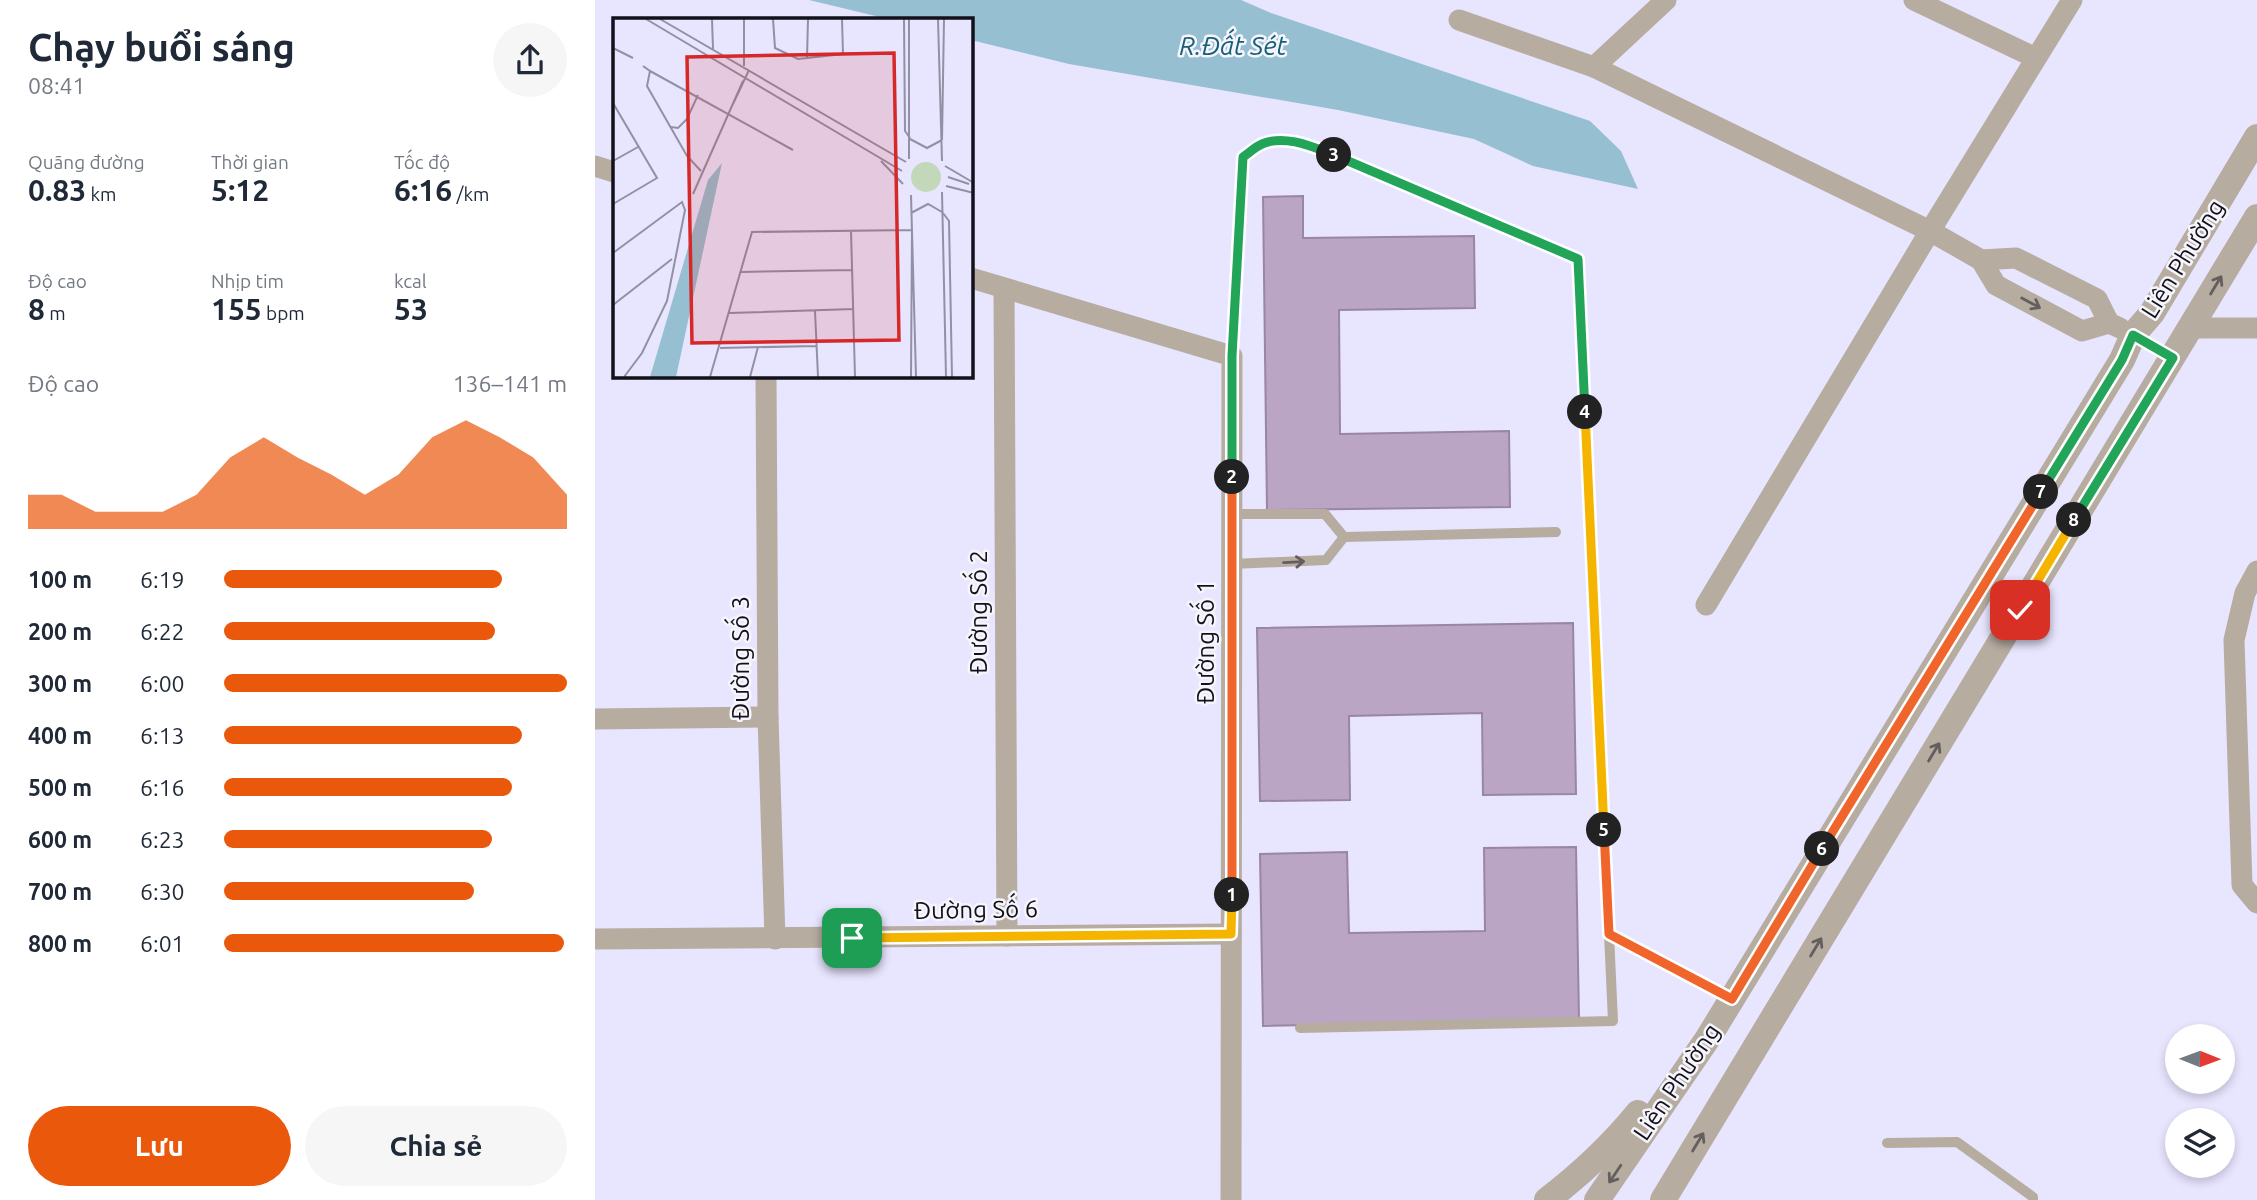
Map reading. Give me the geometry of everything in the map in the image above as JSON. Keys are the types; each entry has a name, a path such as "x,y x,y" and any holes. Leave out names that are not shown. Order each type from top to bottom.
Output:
{"street":[{"path":"1594,67 1666,0"},
{"path":"1914,0 2036,58"},
{"path":"1706,605 2072,0"},
{"path":"1459,20 1594,67 1930,231 1980,260 1996,285 2082,331 2109,323"},
{"name":"Liên Phường","path":"1597,1200 1708,1038 2115,372 2133,335 2152,313 2257,137"},
{"path":"595,166 613,172"},
{"name":"Liên Phường","path":"1663,1200 2257,217"},
{"path":"1980,260 2016,258 2097,299 2109,323 2173,358"},
{"path":"973,279 1232,356"},
{"name":"Đường Số 2","path":"1005,288 1007,936"},
{"path":"2190,328 2257,328"},
{"name":"Đường Số 1","path":"1231,1200 1232,356"},
{"name":"Đường Số 3","path":"766,378 768,717 775,939"},
{"path":"2257,571 2245,593 2234,640 2247,697 2242,885 2257,903"},
{"path":"595,719 768,717"},
{"name":"Đường Số 6","path":"595,939 1231,934"},
{"path":"1547,1200 1614,1143 1681,1058 1708,1038"}],"lane":[{"path":"1232,356 1243,157 1262,144 1284,140 1311,146 1578,259 1613,1021 1300,1028"},
{"path":"1232,514 1325,514 1344,537"},
{"path":"1344,537 1556,532"},
{"path":"1232,564 1326,560 1344,537"},
{"path":"1609,934 1732,999"},
{"path":"1887,1143 1957,1142 2033,1197 2033,1200"}],"water":[{"name":"R.Đất Sét","path":"809,0 1241,0 1271,13 1590,121 1621,151 1638,189 1533,166 1474,139 1338,110 1069,64 973,40 973,18 884,18"}],"building":[{"path":"1303,196 1303,238 1474,236 1475,308 1339,310 1340,434 1509,431 1510,507 1267,510 1263,197"},
{"path":"1573,623 1576,794 1483,795 1482,713 1349,716 1350,800 1260,801 1257,628"},
{"path":"1576,847 1579,1020 1263,1026 1260,854 1347,852 1349,933 1485,931 1484,848"}],"route":[{"path":"852,938 1231,934 1232,356 1243,157 1262,144 1284,140 1311,146 1578,259 1609,934 1732,999 2122,360 2133,335 2173,358 2020,610"}]}
